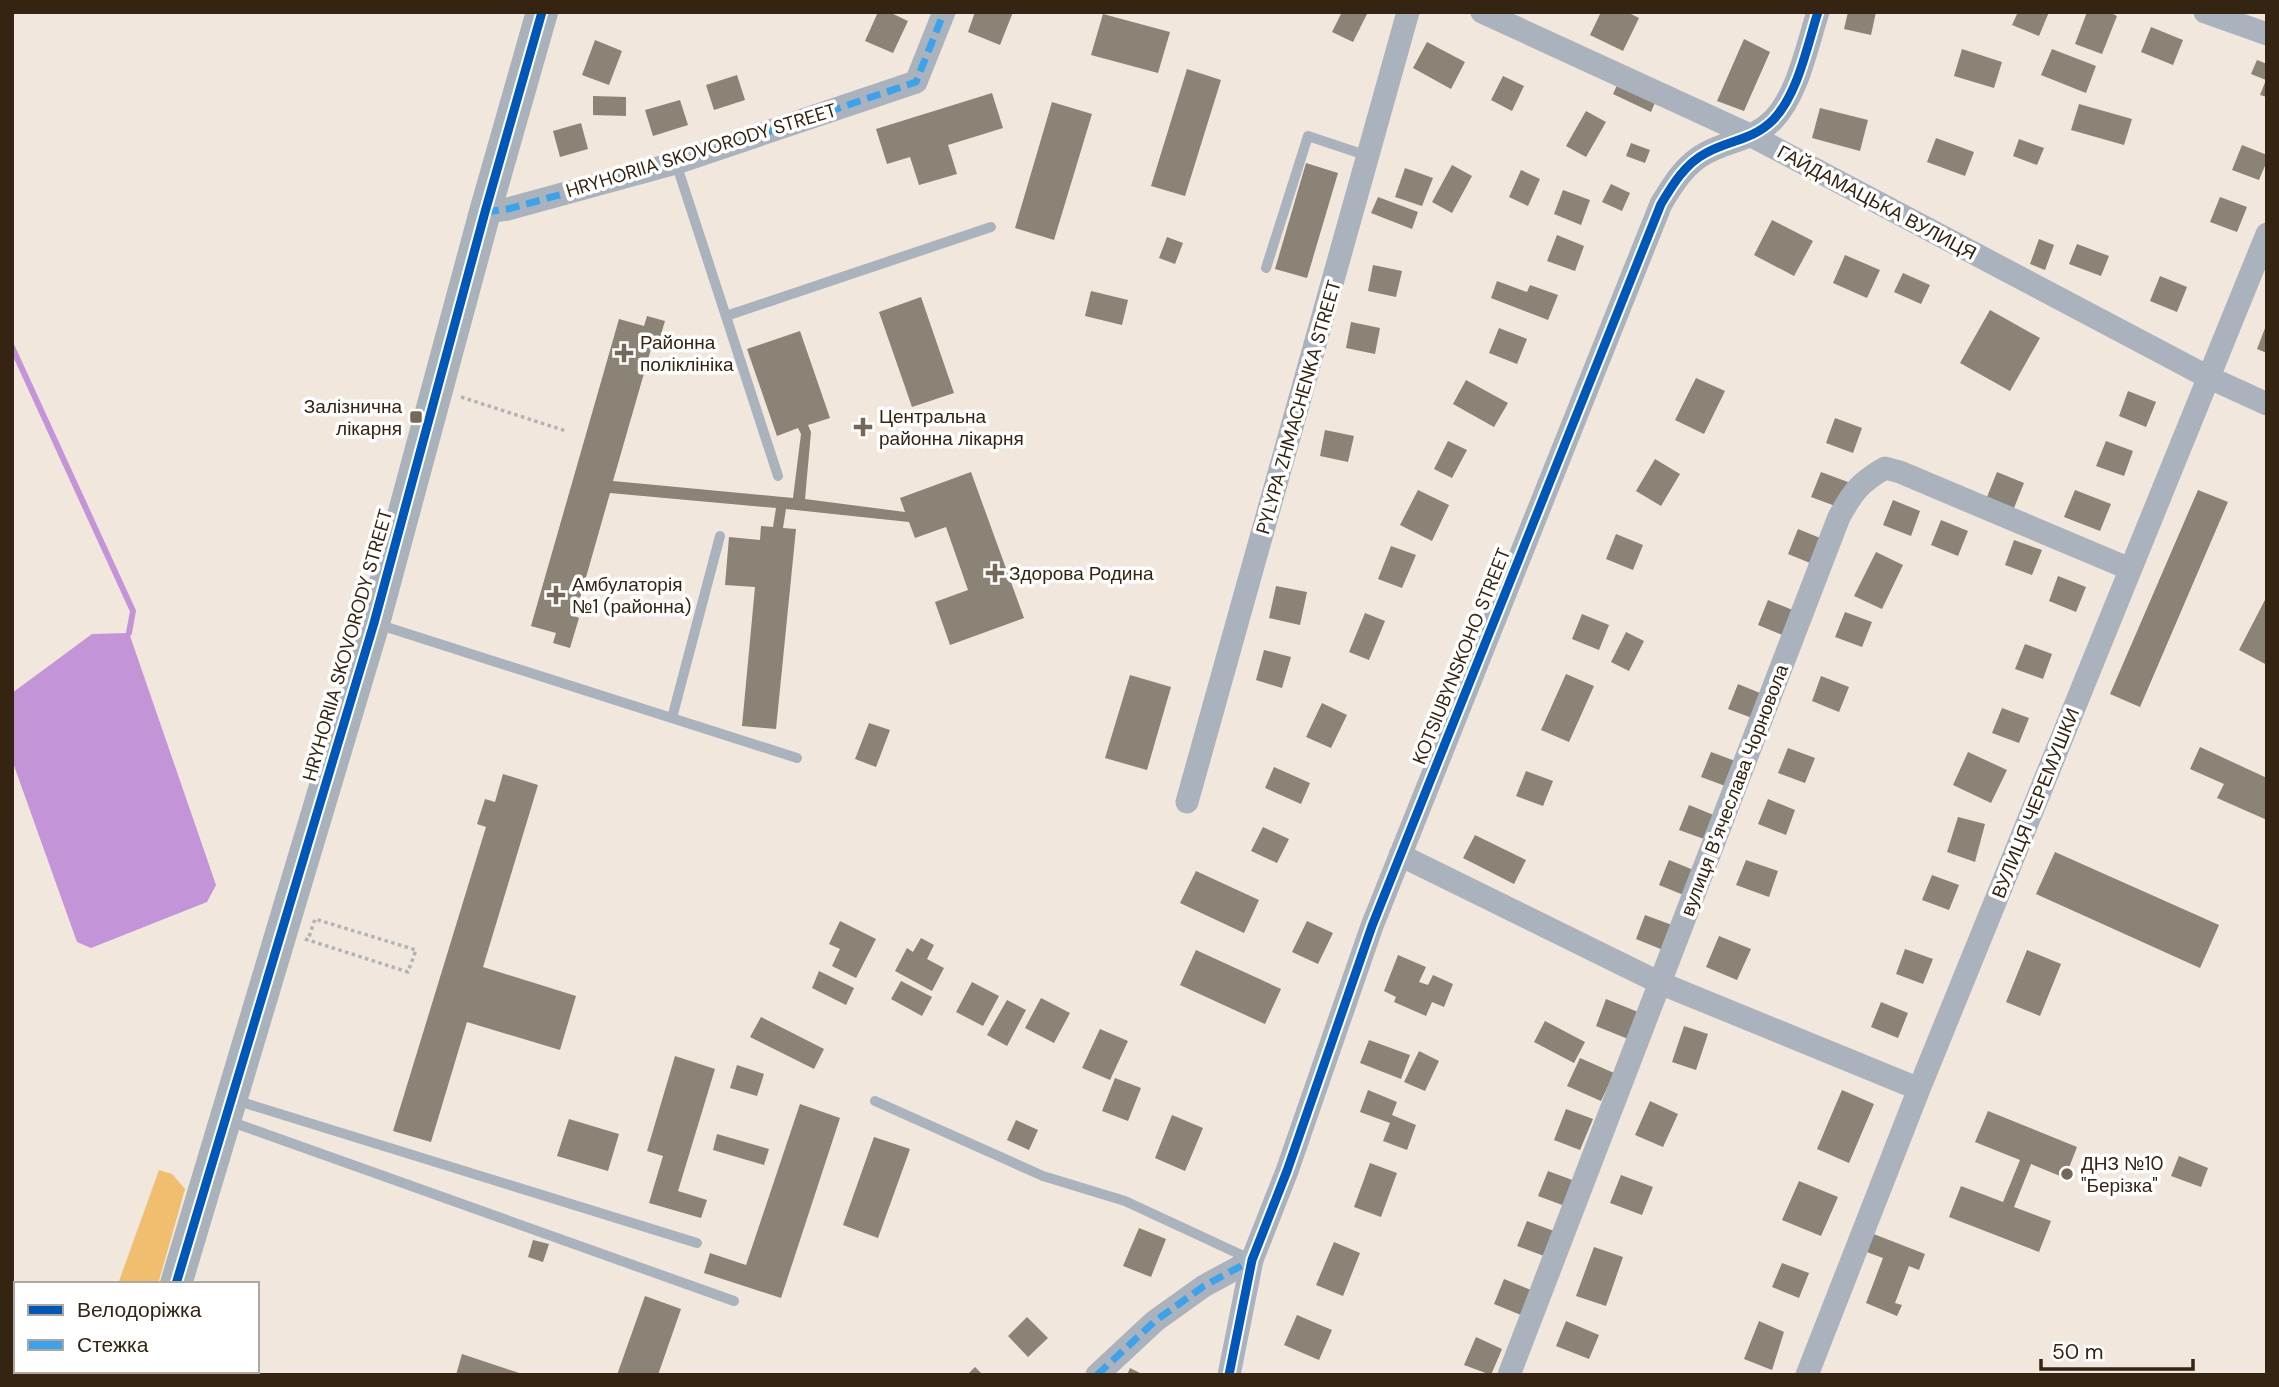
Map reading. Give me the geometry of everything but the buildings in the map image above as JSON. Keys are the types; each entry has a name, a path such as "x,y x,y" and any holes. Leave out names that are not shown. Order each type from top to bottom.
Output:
{"street":[{"name":"HRYHORIIA SKOVORODY STREET","path":"177,1282 374,623 542,12"},
{"name":"HRYHORIIA SKOVORODY STREET","path":"485,212 508,209 676,163 916,82 944,12"},
{"name":"PYLYPA ZHMACHENKA STREET","path":"1187,802 1408,12"},
{"name":"ГАЙДАМАЦЬКА ВУЛИЦЯ","path":"1482,12 1752,136 2208,377 2267,404"},
{"name":"KOTSIUBYNSKOHO STREET","path":"1229,1375 1252,1260 1287,1171 1372,926 1661,204 1682,172 1694,161 1706,153 1752,136 1772,121 1785,106 1818,12"},
{"path":"2206,12 2267,34"},
{"name":"ВУЛИЦЯ ЧЕРЕМУШКИ","path":"1807,1375 1919,1089 2267,234"},
{"name":"вулиця Вʼячеслава Чорновола","path":"1509,1375 1839,517 1850,497 1864,481 1885,468 2130,569"},
{"path":"1400,855 1660,983 1919,1089"},
{"path":"1097,1375 1155,1321 1204,1286 1252,1260"}],"lane":[{"path":"1266,268 1308,136 1368,156"},
{"path":"676,163 778,476"},
{"path":"726,316 990,227"},
{"path":"672,718 720,536"},
{"path":"374,623 797,758"},
{"path":"875,1101 1043,1176 1125,1201 1252,1260"},
{"path":"229,1109 697,1243"},
{"path":"229,1109 734,1301"}],"path":[{"path":"449,394 566,431"},
{"path":"299,937 308,940 408,972 416,950 315,919 308,940"}],"shaded area":[{"path":"129,633 216,885 207,902 91,948 77,942 12,760 12,693 92,634"},
{"path":"159,1170 172,1174 185,1189 159,1282 119,1282"}],"waterway":[{"path":"12,347 133,611 129,633"}],"marked path":[{"path":"485,212 508,209 676,163 916,82 944,12"},
{"path":"1097,1375 1155,1321 1204,1286 1252,1260"}],"cycle path":[{"path":"177,1282 374,623 542,12"},
{"path":"1229,1375 1252,1260 1287,1171 1372,926 1661,204 1680,175 1692,163 1715,149 1757,132 1782,109 1806,54 1818,12"}],"place":[{"name":"Районна поліклініка","path":"624,353"},
{"name":"Залізнична лікарня","path":"416,417"},
{"name":"Центральна районна лікарня","path":"863,427"},
{"name":"Здорова Родина","path":"995,573"},
{"name":"Амбулаторія №1 (районна)","path":"556,595"},
{"name":"ДНЗ №10 \"Берізка\"","path":"2067,1174"}]}
